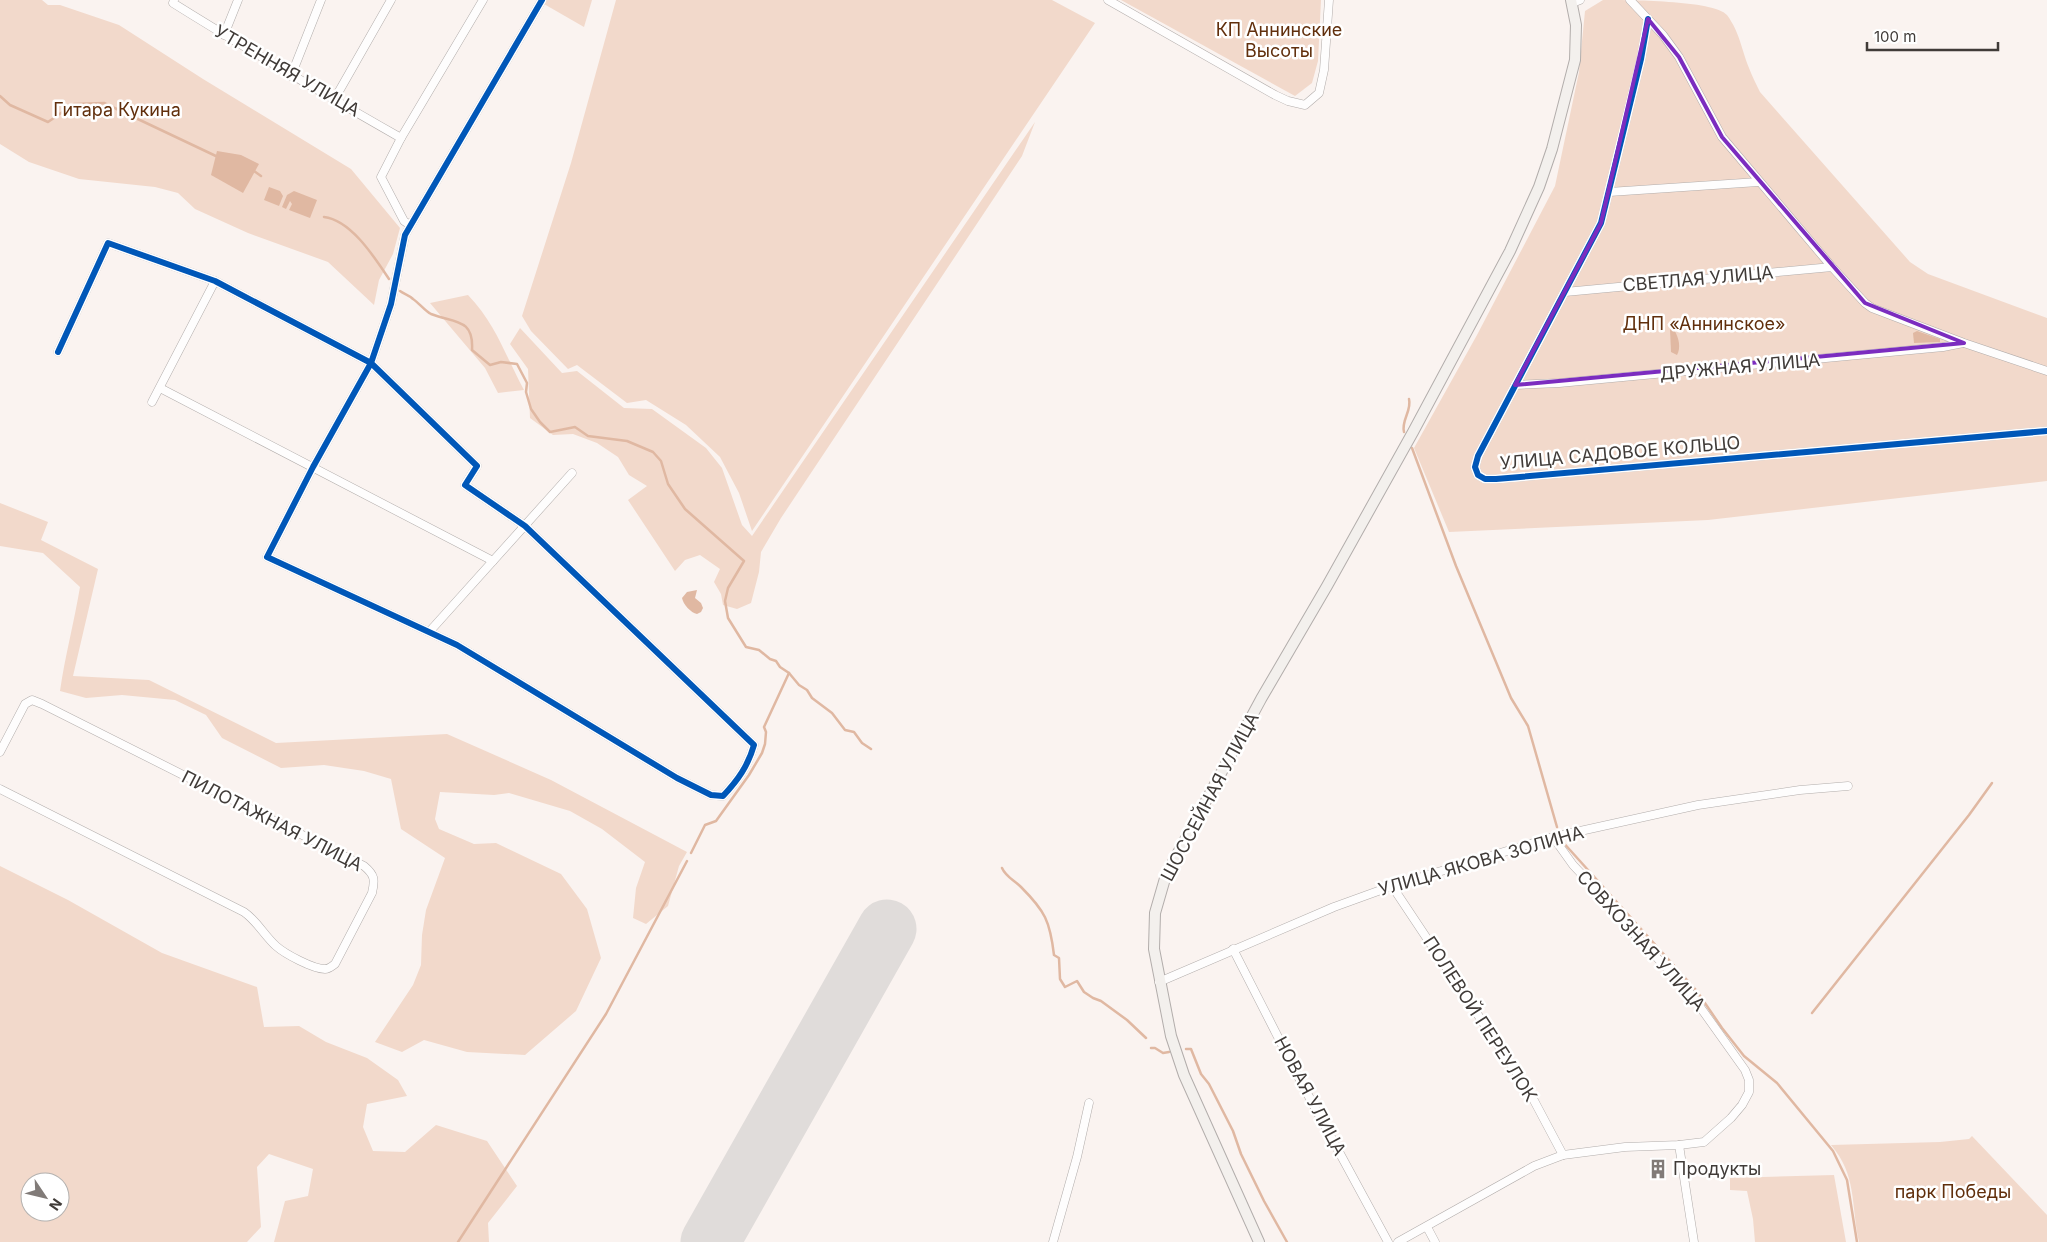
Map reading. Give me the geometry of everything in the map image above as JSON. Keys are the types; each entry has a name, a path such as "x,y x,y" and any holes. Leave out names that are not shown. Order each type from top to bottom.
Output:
{"main road":[{"name":"ШОССЕЙНАЯ УЛИЦА","path":"1259,1242 1184,1075 1171,1036 1154,949 1155,913 1166,875 1261,698 1327,586 1413,432 1510,250 1539,187 1552,149 1575,60 1576,25 1574,1"}],"street":[{"path":"224,35 238,0"},
{"path":"291,76 321,0"},
{"path":"334,100 391,0"},
{"path":"410,226 404,221 381,177 401,138 483,0"},
{"path":"58,352 108,243 215,281 371,363 477,466 465,485 525,526 754,745 749,762 736,783 724,796 711,795 677,778 457,645 267,558 313,467 371,363 391,304 405,235 542,0"},
{"path":"1108,0 1275,96 1304,105 1319,93 1321,85 1324,70 1329,0"},
{"path":"1630,0 1663,35 1679,58 1722,137 1758,182 1865,303 1872,308 1964,343 2047,372"},
{"name":"УТРЕННЯЯ УЛИЦА","path":"174,2 291,76 401,138"},
{"name":"УЛИЦА САДОВОЕ КОЛЬЦО","path":"1648,19 1641,59 1601,223 1476,461 1476,472 1481,478 1506,479 2047,431"},
{"path":"1609,192 1758,182"},
{"name":"СВЕТЛАЯ УЛИЦА","path":"1565,292 1832,267"},
{"path":"152,402 215,281"},
{"name":"ДРУЖНАЯ УЛИЦА","path":"1515,385 1690,372 1942,347 1964,343"},
{"path":"160,388 493,560"},
{"path":"430,632 572,473"},
{"name":"ПИЛОТАЖНАЯ УЛИЦА","path":"0,752 25,704 32,700 364,866 371,872 375,880 372,893 335,964 323,969 276,946 250,916 244,912 0,789"},
{"name":"УЛИЦА ЯКОВА ЗОЛИНА","path":"1159,982 1334,907 1392,886 1553,837 1698,805 1800,790 1848,786"},
{"name":"СОВХОЗНАЯ УЛИЦА","path":"1553,837 1573,865 1606,900 1634,934 1688,990 1745,1070 1749,1080 1749,1092 1732,1118 1704,1142 1679,1145"},
{"name":"ПОЛЕВОЙ ПЕРЕУЛОК","path":"1392,886 1530,1093 1563,1155"},
{"name":"НОВАЯ УЛИЦА","path":"1233,949 1301,1082 1388,1242"},
{"path":"1053,1242 1079,1148 1089,1103"},
{"path":"1398,1242 1534,1166 1563,1155 1625,1147 1679,1145 1694,1242"},
{"path":"1427,1227 1435,1242"}],"highlighted area":[{"path":"1648,19 1679,57 1722,137 1865,303 1964,343 1515,385 1601,223"}],"green space":[{"name":"Гитара Кукина","path":"0,0 42,0 48,5 60,5 119,25 203,79 351,169 400,228 393,254 379,280 374,305 328,262 248,233 195,209 178,193 155,187 79,179 29,162 0,144"},
{"path":"547,0 592,0 584,27 544,4"},
{"path":"616,0 1052,0 1095,23 752,531 739,493 720,457 686,425 646,400 627,403 577,365 568,369 531,331 522,316 571,163"},
{"name":"КП Аннинские Высоты","path":"1121,0 1321,0 1318,61 1312,83 1295,96"},
{"name":"ДНП «Аннинское»","path":"1603,0 1649,1 1705,6 1719,10 1727,15 1738,34 1749,68 1760,92 1910,262 1928,274 2047,318 2047,481 1708,520 1449,532 1414,448 1477,335 1555,186 1579,72 1585,11"},
{"path":"1035,122 1022,156 781,518 761,552 759,572 751,603 737,609 723,605 721,594 714,582 720,569 700,555 685,560 675,571 628,500 647,486 629,475 618,457 597,443 573,434 553,435 530,418 528,369 510,344 520,328 562,373 577,371 624,408 652,409 706,448 722,468 742,525 752,536"},
{"path":"468,295 486,317 524,390 498,393 485,368 430,303"},
{"path":"0,503 48,522 41,540 98,569 73,676 149,680 276,743 447,734 551,780 687,852 679,866 668,906 646,924 633,918 636,888 645,862 602,829 570,811 509,793 494,795 440,792 435,819 439,829 474,844 496,843 561,874 587,909 601,958 576,1011 525,1055 467,1052 424,1040 402,1052 375,1042 413,985 421,965 422,935 426,910 445,858 401,829 391,779 364,771 324,765 281,768 222,738 206,715 175,700 122,695 86,698 60,691 80,587 43,553 0,546"},
{"path":"0,866 68,900 162,953 257,987 264,1027 299,1026 326,1042 367,1058 398,1080 407,1096 367,1104 363,1127 373,1151 405,1152 436,1125 487,1141 517,1186 488,1223 489,1242 274,1242 285,1201 308,1196 313,1169 269,1154 257,1167 261,1227 247,1242 0,1242"},
{"name":"парк Победы","path":"1972,1136 2047,1215 2047,1242 1859,1242 1849,1179 1839,1156 1831,1145 1940,1142 1969,1139"},
{"path":"1834,1175 1846,1242 1755,1242 1753,1219 1747,1191 1730,1190 1730,1178"}],"shaded area":[{"path":"217,151 241,155 259,164 243,193 211,175"},
{"path":"269,187 280,191 283,196 279,206 264,200"},
{"path":"294,191 317,200 310,218 289,210 292,204 290,201 286,209 282,207 287,195"},
{"path":"1670,329 1674,330 1678,339 1679,349 1677,355 1671,352"},
{"path":"1917,331 1940,339 1940,342 1914,343 1913,333"},
{"path":"697,590 695,598 701,603 703,608 697,614 688,608 682,598 687,592"}],"waterway":[{"path":"0,96 10,105 48,122 74,104 104,103 218,157"},
{"path":"254,171 261,176"},
{"path":"324,217 344,225 353,232 389,279"},
{"path":"400,291 431,314 461,323 466,327 470,332 472,350 490,365 501,362 517,364 527,383 526,392 531,409 550,432 575,427 588,436 627,441 653,452 661,461 668,484 685,509 744,561 728,588 725,601 728,618 746,647 759,650 770,659 776,661 799,685 807,690 812,698 832,713 845,730 854,732 862,743 871,749"},
{"path":"1404,432 1403,428 1409,408 1409,399"},
{"path":"1412,448 1456,566 1511,698 1528,726 1557,827"},
{"path":"691,853 705,825 716,821 749,775 762,753 766,732 764,727 789,673"},
{"path":"1812,1013 1969,815 1992,783"},
{"path":"1561,840 1696,990 1744,1056 1777,1083 1833,1151 1847,1180 1857,1242"},
{"path":"458,1242 606,1014 687,861"},
{"path":"1002,868 1029,895 1045,917 1051,933 1054,955 1059,958 1060,979 1065,987 1077,981 1084,992 1101,1001 1127,1020 1146,1038"},
{"path":"1151,1048 1155,1048 1163,1053 1169,1052"},
{"path":"1186,1049 1191,1049 1201,1074 1209,1084 1233,1131 1241,1154 1264,1201 1287,1242"}],"runway":[{"path":"710,1242 887,929"}],"cycle path":[{"path":"58,352 108,243 215,281 371,363 477,466 465,485 525,526 754,745 749,760 742,772 723,796 711,795 677,778 457,645 267,557 313,467 371,363 391,304 405,235 542,0"},
{"path":"1648,19 1641,59 1601,223 1478,456 1475,467 1478,475 1485,479 1496,479 2047,431"}],"place":[{"name":"Продукты","path":"1658,1169"}]}
